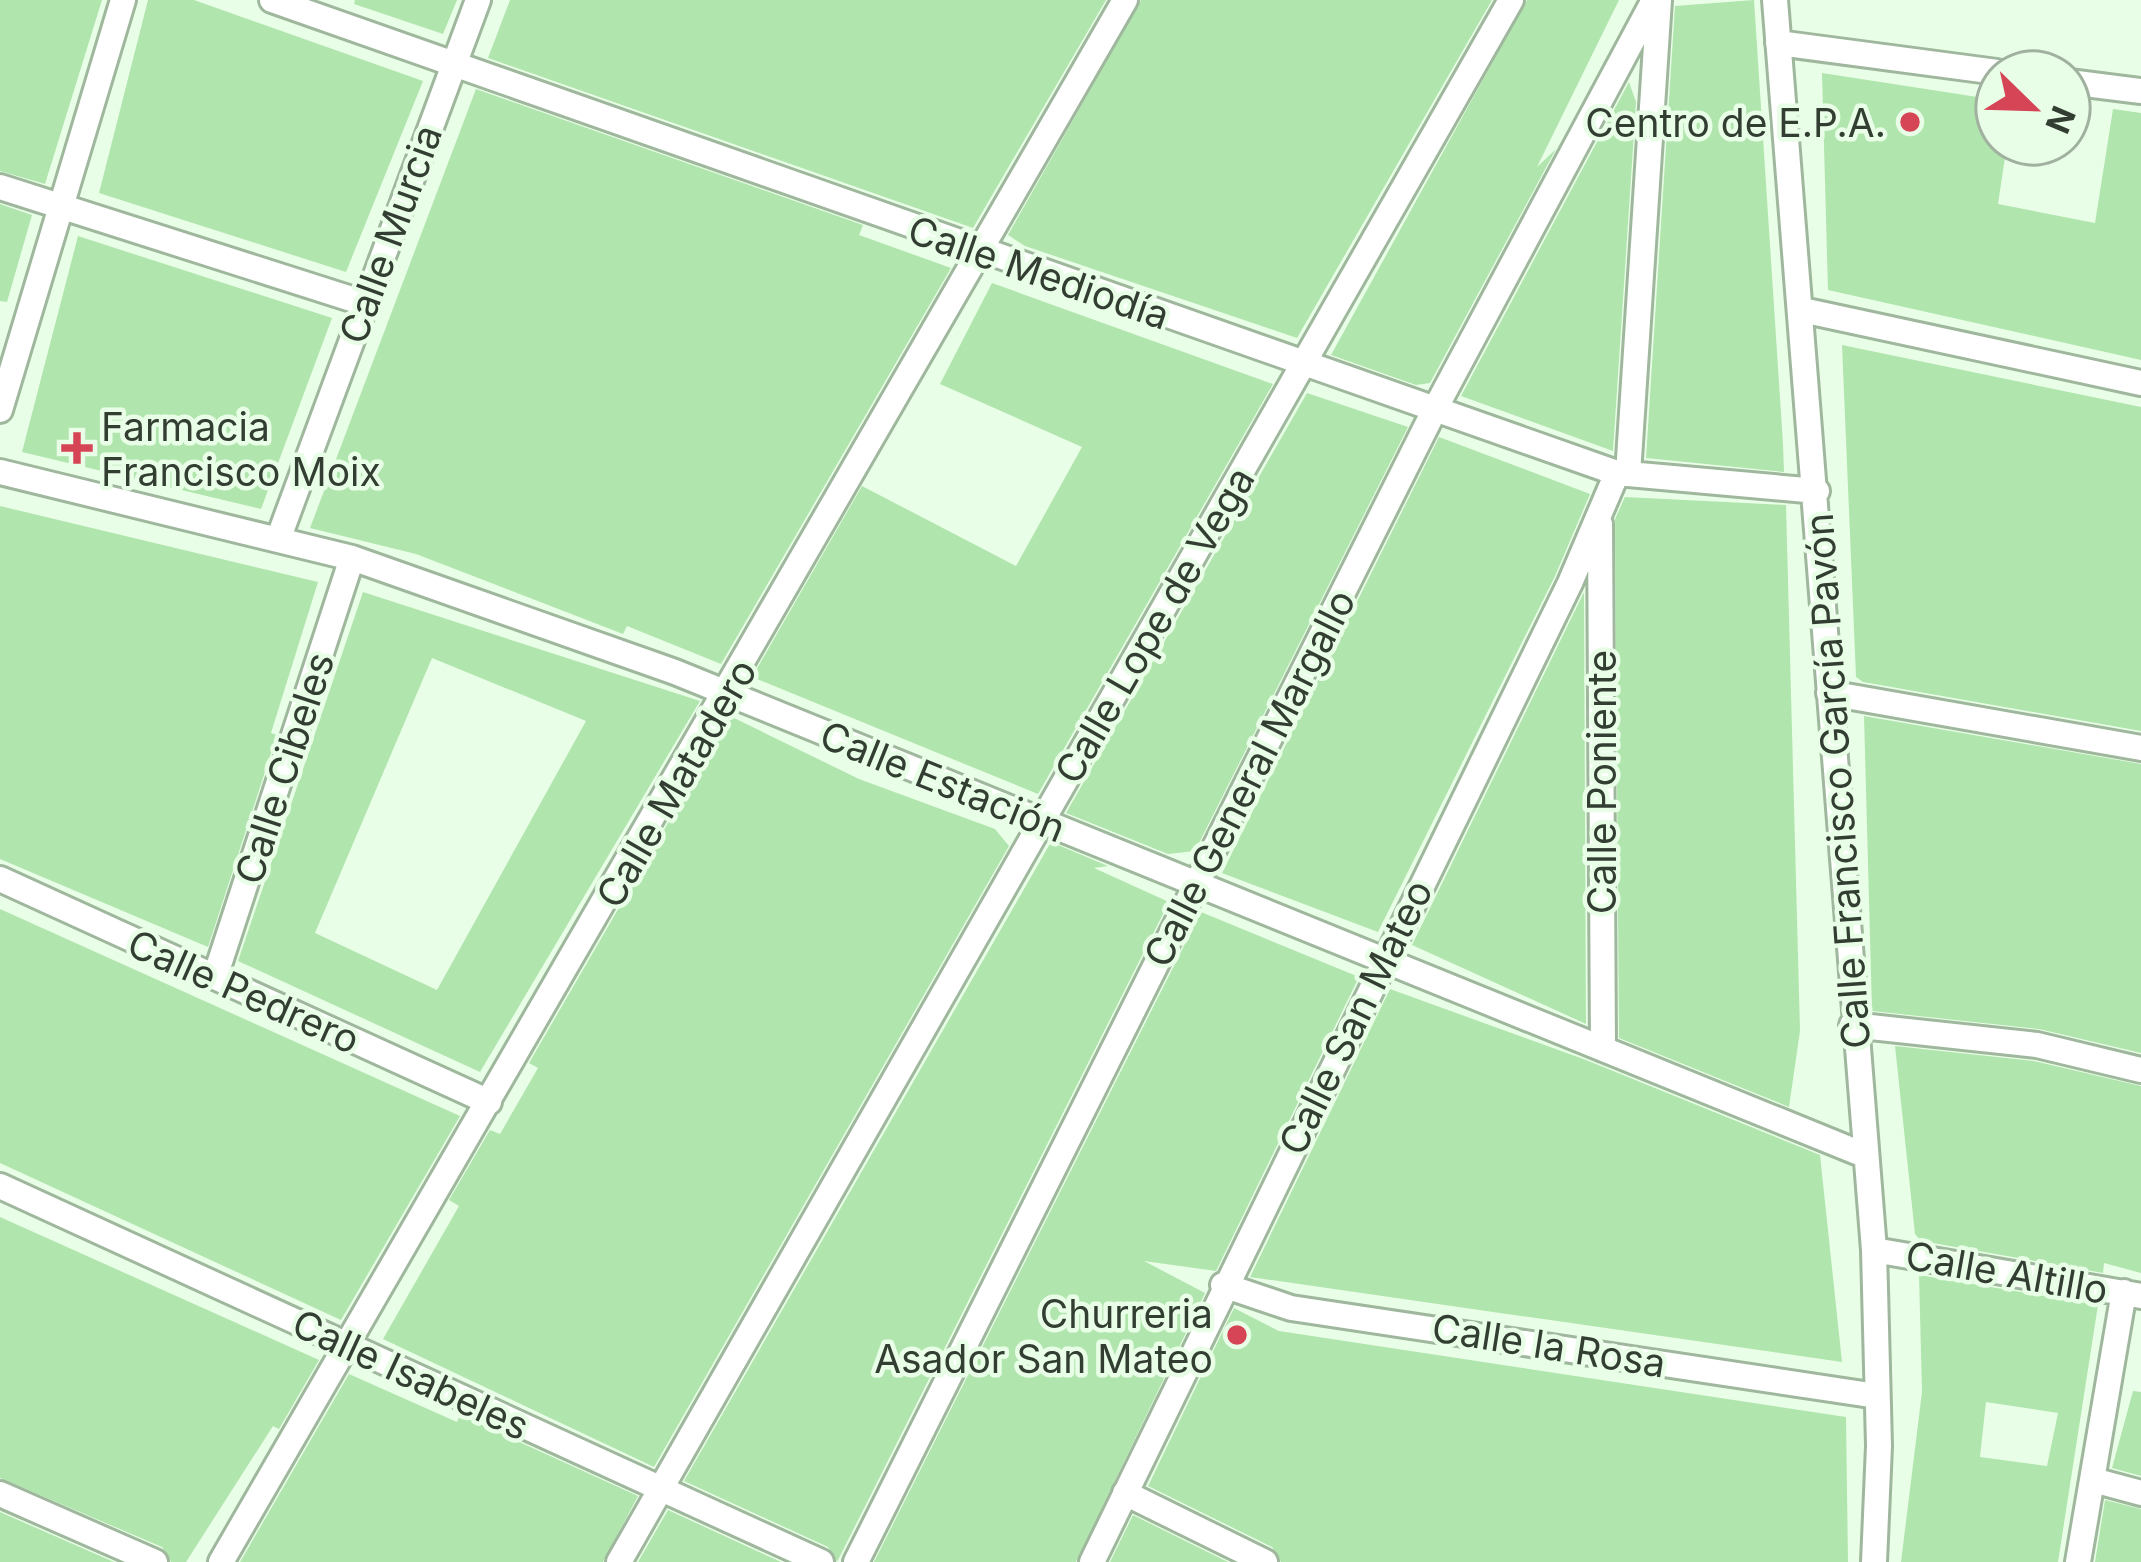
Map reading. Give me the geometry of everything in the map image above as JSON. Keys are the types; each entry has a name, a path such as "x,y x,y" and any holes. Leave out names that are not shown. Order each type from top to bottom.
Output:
{"street":[{"path":"0,410 123,0"},
{"name":"Calle Mediodía","path":"272,0 979,253 1622,473 1817,491"},
{"name":"Calle Murcia","path":"279,537 478,0"},
{"name":"Calle Matadero","path":"221,1562 729,693 1125,0"},
{"name":"Calle Lope de Vega","path":"619,1562 1511,0"},
{"name":"Calle General Margallo","path":"856,1562 1436,409 1657,0"},
{"name":"Calle San Mateo","path":"1093,1562 1223,1285 1622,473 1657,0"},
{"name":"Calle Francisco García Pavón","path":"1775,0 1817,491 1852,1025 1874,1250 1874,1562"},
{"path":"1778,43 1973,69"},
{"path":"2093,85 2141,91"},
{"path":"0,187 364,303"},
{"path":"1802,310 2141,383"},
{"name":"Calle Estación","path":"0,472 352,558 729,693 1864,1154"},
{"name":"Calle Poniente","path":"1600,515 1604,1049"},
{"name":"Calle Cibeles","path":"215,977 352,558"},
{"path":"1829,693 2141,748"},
{"name":"Calle Pedrero","path":"0,879 489,1102"},
{"path":"1852,1025 2037,1045 2141,1070"},
{"name":"Calle Isabeles","path":"0,1186 821,1562"},
{"name":"Calle Altillo","path":"1874,1250 2133,1294"},
{"name":"Calle la Rosa","path":"1223,1285 1291,1308 1876,1396"},
{"path":"2078,1562 2133,1294"},
{"path":"2093,1480 2141,1493"},
{"path":"1125,1493 1265,1562"},
{"path":"0,1494 155,1562"}],"building":[{"path":"0,0 102,0 45,184 0,171"},
{"path":"148,0 194,0 423,81 346,272 99,193"},
{"path":"355,0 457,0 443,34 354,4"},
{"path":"510,0 1106,0 973,228 488,58"},
{"path":"1141,0 1492,0 1297,338 1025,246 1008,235"},
{"path":"1527,0 1619,0 1537,167 1556,149 1430,383 1416,385 1331,355"},
{"path":"1754,0 1784,472 1646,458 1675,6"},
{"path":"1822,73 1973,96 1973,168 2003,168 1998,204 2095,223 2113,109 2141,113 2141,360 1828,290"},
{"path":"1629,82 1636,102 1613,451 1461,396"},
{"path":"476,89 863,225 859,235 951,268 721,664 627,626 623,634 416,554 310,528"},
{"path":"0,204 32,215 7,302 0,301"},
{"path":"78,236 332,318 261,509 22,452"},
{"path":"992,283 1273,384 1038,794 752,677 862,486 1016,566 1082,447 940,384"},
{"path":"1842,345 2141,407 2141,731 1863,682 1856,677"},
{"path":"1307,393 1408,427 1195,851 1168,854 1066,813"},
{"path":"1439,437 1590,494 1555,576 1378,932 1222,873"},
{"path":"1625,497 1786,505 1800,1031 1789,1107 1619,1038 1615,519"},
{"path":"0,506 318,582 271,733 277,735 208,947 0,859"},
{"path":"363,592 700,701 480,1072 238,961","holes":["432,658 586,721 437,990 315,933"]},
{"path":"1584,592 1586,1024 1412,945"},
{"path":"730,716 859,779 995,829 1009,846 654,1467 383,1339 459,1206 449,1200 490,1130 500,1134 538,1068 529,1063"},
{"path":"1864,716 2141,764 2141,1053 2039,1029 1872,1011"},
{"path":"1051,842 1108,866 1094,868 1169,902 837,1562 828,1547 684,1481"},
{"path":"0,909 460,1116 341,1320 0,1163"},
{"path":"1201,912 1359,977 1216,1271 1144,1261 1205,1293 1076,1562 874,1562"},
{"path":"1390,989 1586,1060 1820,1155 1842,1362 1250,1277"},
{"path":"1895,1046 2034,1061 2141,1086 2141,1273 2104,1263 2103,1273 1921,1241 1915,1234"},
{"path":"0,1217 319,1360 279,1429 273,1426 186,1562 171,1562 162,1547 0,1478"},
{"path":"1919,1275 2098,1305 2058,1562 1901,1562 1922,1392","holes":["1986,1402 2058,1413 2047,1466 1980,1457"]},
{"path":"1234,1308 1279,1331 1846,1417 1848,1562 1281,1562 1272,1547 1148,1486"},
{"path":"349,1374 457,1422 460,1415 638,1496 603,1562 240,1562"},
{"path":"2133,1391 2141,1392 2141,1476 2112,1468"},
{"path":"2105,1500 2141,1509 2141,1562 2095,1562"},
{"path":"668,1510 781,1562 638,1562"},
{"path":"0,1512 114,1562 0,1562"},
{"path":"1133,1515 1228,1562 1110,1562"}],"place":[{"name":"Centro de E.P.A.","path":"1910,122"},
{"name":"Farmacia Francisco Moix","path":"77,448"},
{"name":"Churreria Asador San Mateo","path":"1237,1335"}]}
